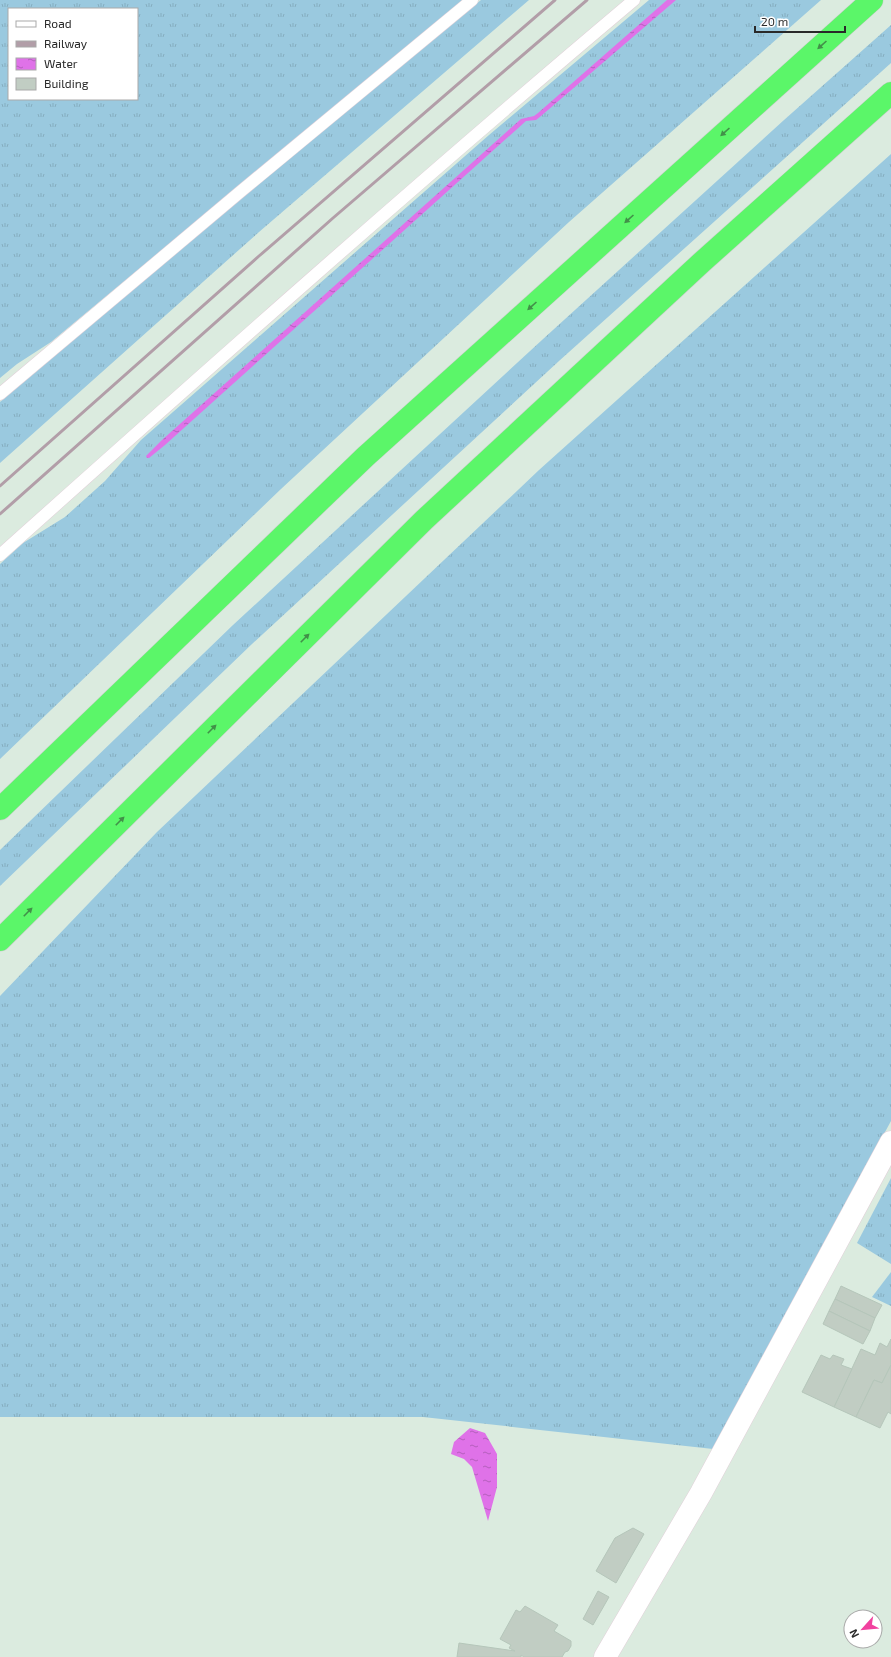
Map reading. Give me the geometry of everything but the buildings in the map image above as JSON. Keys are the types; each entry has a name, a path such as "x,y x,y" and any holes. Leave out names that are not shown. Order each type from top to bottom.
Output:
{"highway":[{"path":"0,809 365,457 872,0"},
{"path":"0,940 424,520 702,262 891,93"}],"street":[{"path":"605,1657 701,1493 891,1142"}],"lane":[{"path":"0,394 234,197 472,0"},
{"path":"0,555 211,366 634,0"}],"green space":[{"path":"0,0 463,0 51,342 17,364 0,378"},
{"path":"481,0 529,0 259,232 0,463 0,402 243,196"},
{"path":"649,0 821,0 569,222 281,489 0,759 0,564 23,543 65,517 105,481 141,440 489,135"},
{"path":"891,25 891,63 559,361 252,644 0,886 0,850 233,625 542,340"},
{"path":"891,154 891,1121 713,1449 423,1417 0,1417 0,996 157,832 539,470"},
{"path":"891,1178 891,1264 857,1243"},
{"path":"891,1272 891,1306 872,1297"}],"water":[{"path":"667,0 676,0 541,116 536,120 526,121 165,445 147,458 146,456 162,440 521,119 534,116 538,113"},
{"path":"470,1428 485,1433 497,1454 497,1487 488,1521 472,1467 464,1459 451,1454 454,1442"}],"railway":[{"path":"0,486 259,256 555,0"},
{"path":"0,514 333,218 587,0"}]}
